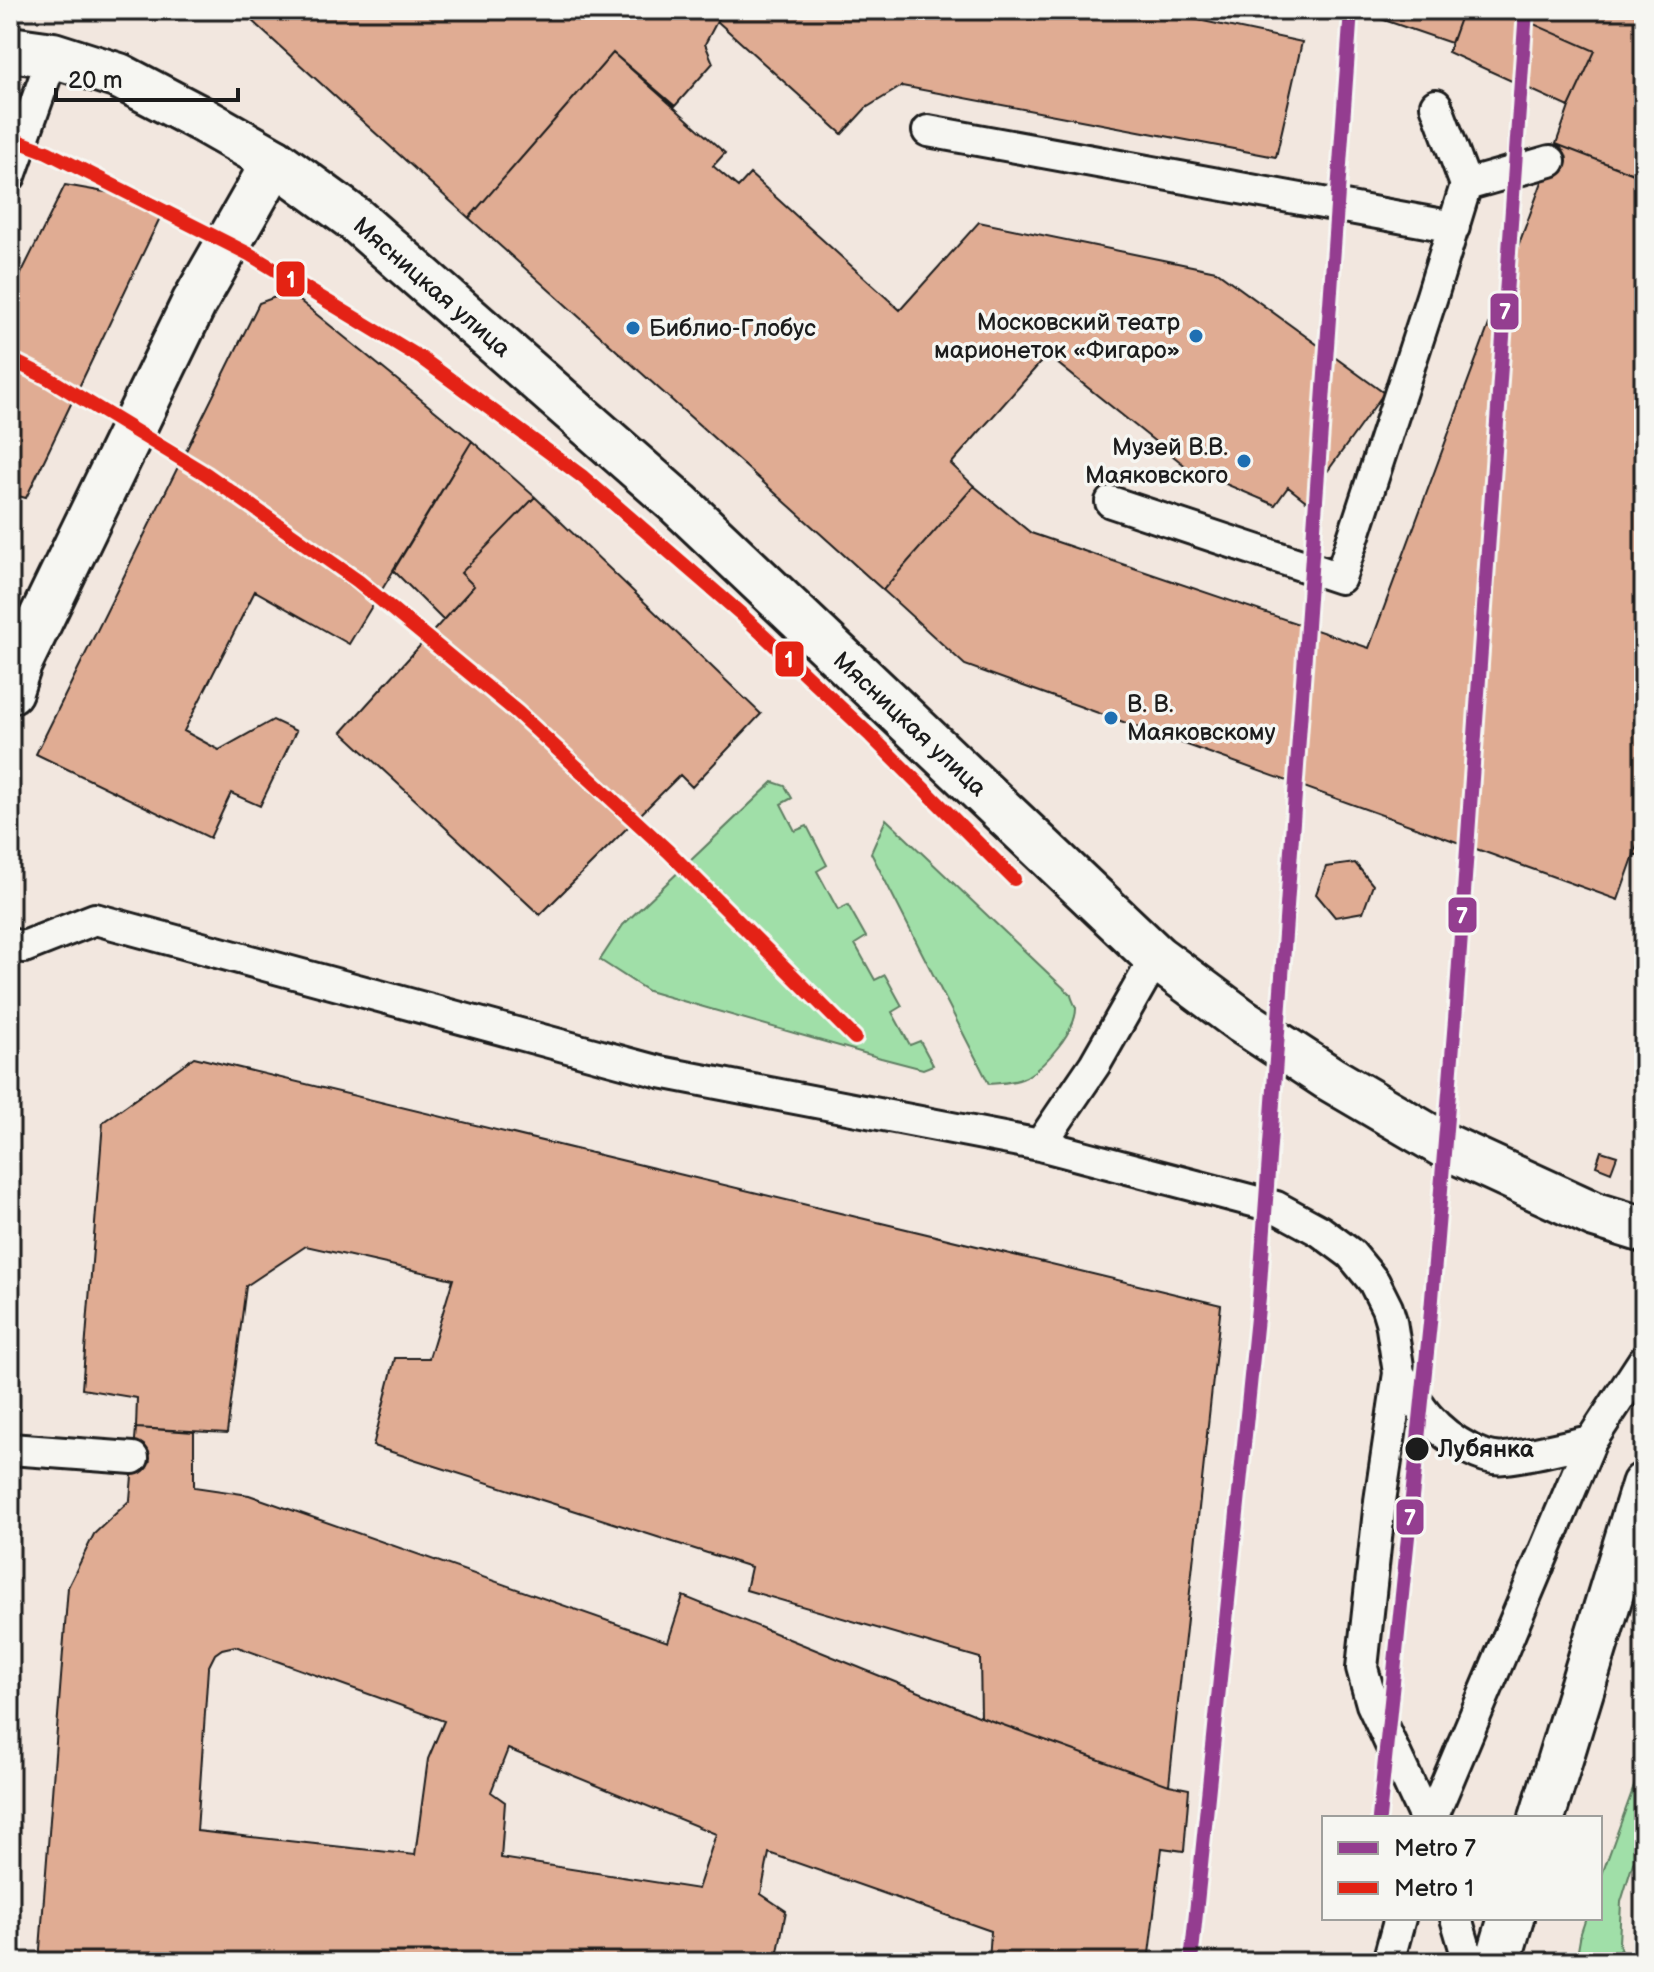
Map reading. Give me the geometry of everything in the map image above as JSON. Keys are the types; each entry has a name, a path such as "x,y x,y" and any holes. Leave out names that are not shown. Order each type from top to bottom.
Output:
{"main road":[{"name":"Мясницкая улица","path":"10,49 53,55 119,76 275,161 356,220 679,504 1156,957 1242,1021 1329,1078 1447,1147 1595,1215 1644,1230"},
{"path":"13,672 194,303 275,161"},
{"path":"1543,1816 1644,1485"}],"lane":[{"path":"10,176 53,55"},
{"path":"1111,502 1340,578 1466,185 1436,105"},
{"path":"928,131 1454,227"},
{"path":"1466,185 1550,161"},
{"path":"10,944 24,947 95,919 660,1072 1040,1145 1276,1207 1320,1231 1351,1254 1374,1282 1387,1308 1399,1373 1380,1501 1362,1668 1372,1704 1424,1816"},
{"path":"1040,1145 1095,1064 1156,957"},
{"path":"1433,1816 1591,1441 1644,1360"},
{"path":"1399,1373 1427,1417 1451,1440 1480,1455 1502,1459 1591,1441"},
{"path":"10,1449 133,1458"},
{"path":"1388,1962 1399,1920"},
{"path":"1459,1920 1498,1950"}],"green space":[{"path":"773,782 785,786 792,798 781,804 795,831 807,826 827,865 817,871 838,910 848,905 866,937 855,944 875,980 885,975 902,1006 892,1012 910,1045 920,1041 933,1065 923,1069 648,991 600,960 623,925"},
{"path":"886,819 1071,995 1076,1007 1075,1016 1066,1036 1042,1065 1026,1077 989,1084 871,853"},
{"path":"1644,1759 1644,1847 1633,1863 1621,1902 1619,1943 1623,1962 1576,1962 1585,1920 1602,1920 1602,1874"}],"building":[{"path":"240,10 723,10 705,44 713,63 675,106 613,53 469,218"},
{"path":"723,10 1151,10 1302,42 1276,157 902,86 866,108 842,134 717,21"},
{"path":"1355,10 1463,10 1451,43"},
{"path":"1463,10 1502,10 1595,51 1569,107 1448,52"},
{"path":"1502,10 1644,10 1644,178 1556,144 1595,51"},
{"path":"613,53 725,153 713,166 738,187 750,174 900,310 979,222 1216,271 1384,393 1306,501 1288,487 1275,505 1188,468 1047,355 951,464 974,486 883,590 469,218"},
{"path":"1556,144 1644,178 1644,827 1618,900 965,665 883,590 974,486 1031,533 1369,648"},
{"path":"65,185 167,203 26,498 10,494 10,296"},
{"path":"289,292 472,441 349,644 255,591 184,731 219,750 273,720 296,731 260,806 231,793 210,838 36,754 259,303"},
{"path":"472,441 535,497 461,573 474,586 443,620 393,570"},
{"path":"535,497 761,714 692,787 680,775 540,915 342,732 474,586 461,573"},
{"path":"1644,827 1644,857 1634,854"},
{"path":"1355,863 1373,885 1363,912 1335,917 1316,894 1326,867"},
{"path":"194,1057 1221,1305 1169,1785 981,1717 980,1658 746,1590 751,1567 373,1446 395,1358 429,1358 453,1279 306,1246 246,1286 227,1433 136,1428 137,1398 82,1389 103,1122"},
{"path":"1601,1151 1617,1156 1611,1172 1596,1166"},
{"path":"136,1428 194,1432 194,1487 249,1495 668,1642 683,1596 981,1717 1169,1785 1189,1789 1184,1851 1162,1848 1148,1962 989,1962 991,1931 769,1853 761,1894 786,1911 776,1962 39,1962 68,1587 94,1534 130,1500","holes":["235,1646 444,1721 428,1759 415,1855 197,1831 208,1668 215,1654","508,1749 716,1834 698,1889 501,1858 505,1802 491,1792"]}],"metro line":[{"name":"7","path":"1191,1962 1259,1298 1351,10"},
{"name":"7","path":"1379,1816 1430,1323 1455,1020 1526,10"},
{"name":"1","path":"10,138 47,152 249,254 421,358 583,477 740,613 871,736 1014,879"},
{"name":"1","path":"10,359 48,378 206,474 358,581 517,712 668,851 855,1038"}],"place":[{"name":"Библио-Глобус","path":"633,328"},
{"name":"Московский театр марионеток «Фигаро»","path":"1196,336"},
{"name":"Музей В.В. Маяковского","path":"1244,461"},
{"name":"В. В. Маяковскому","path":"1111,718"},
{"name":"Лубянка","path":"1417,1449"}]}
